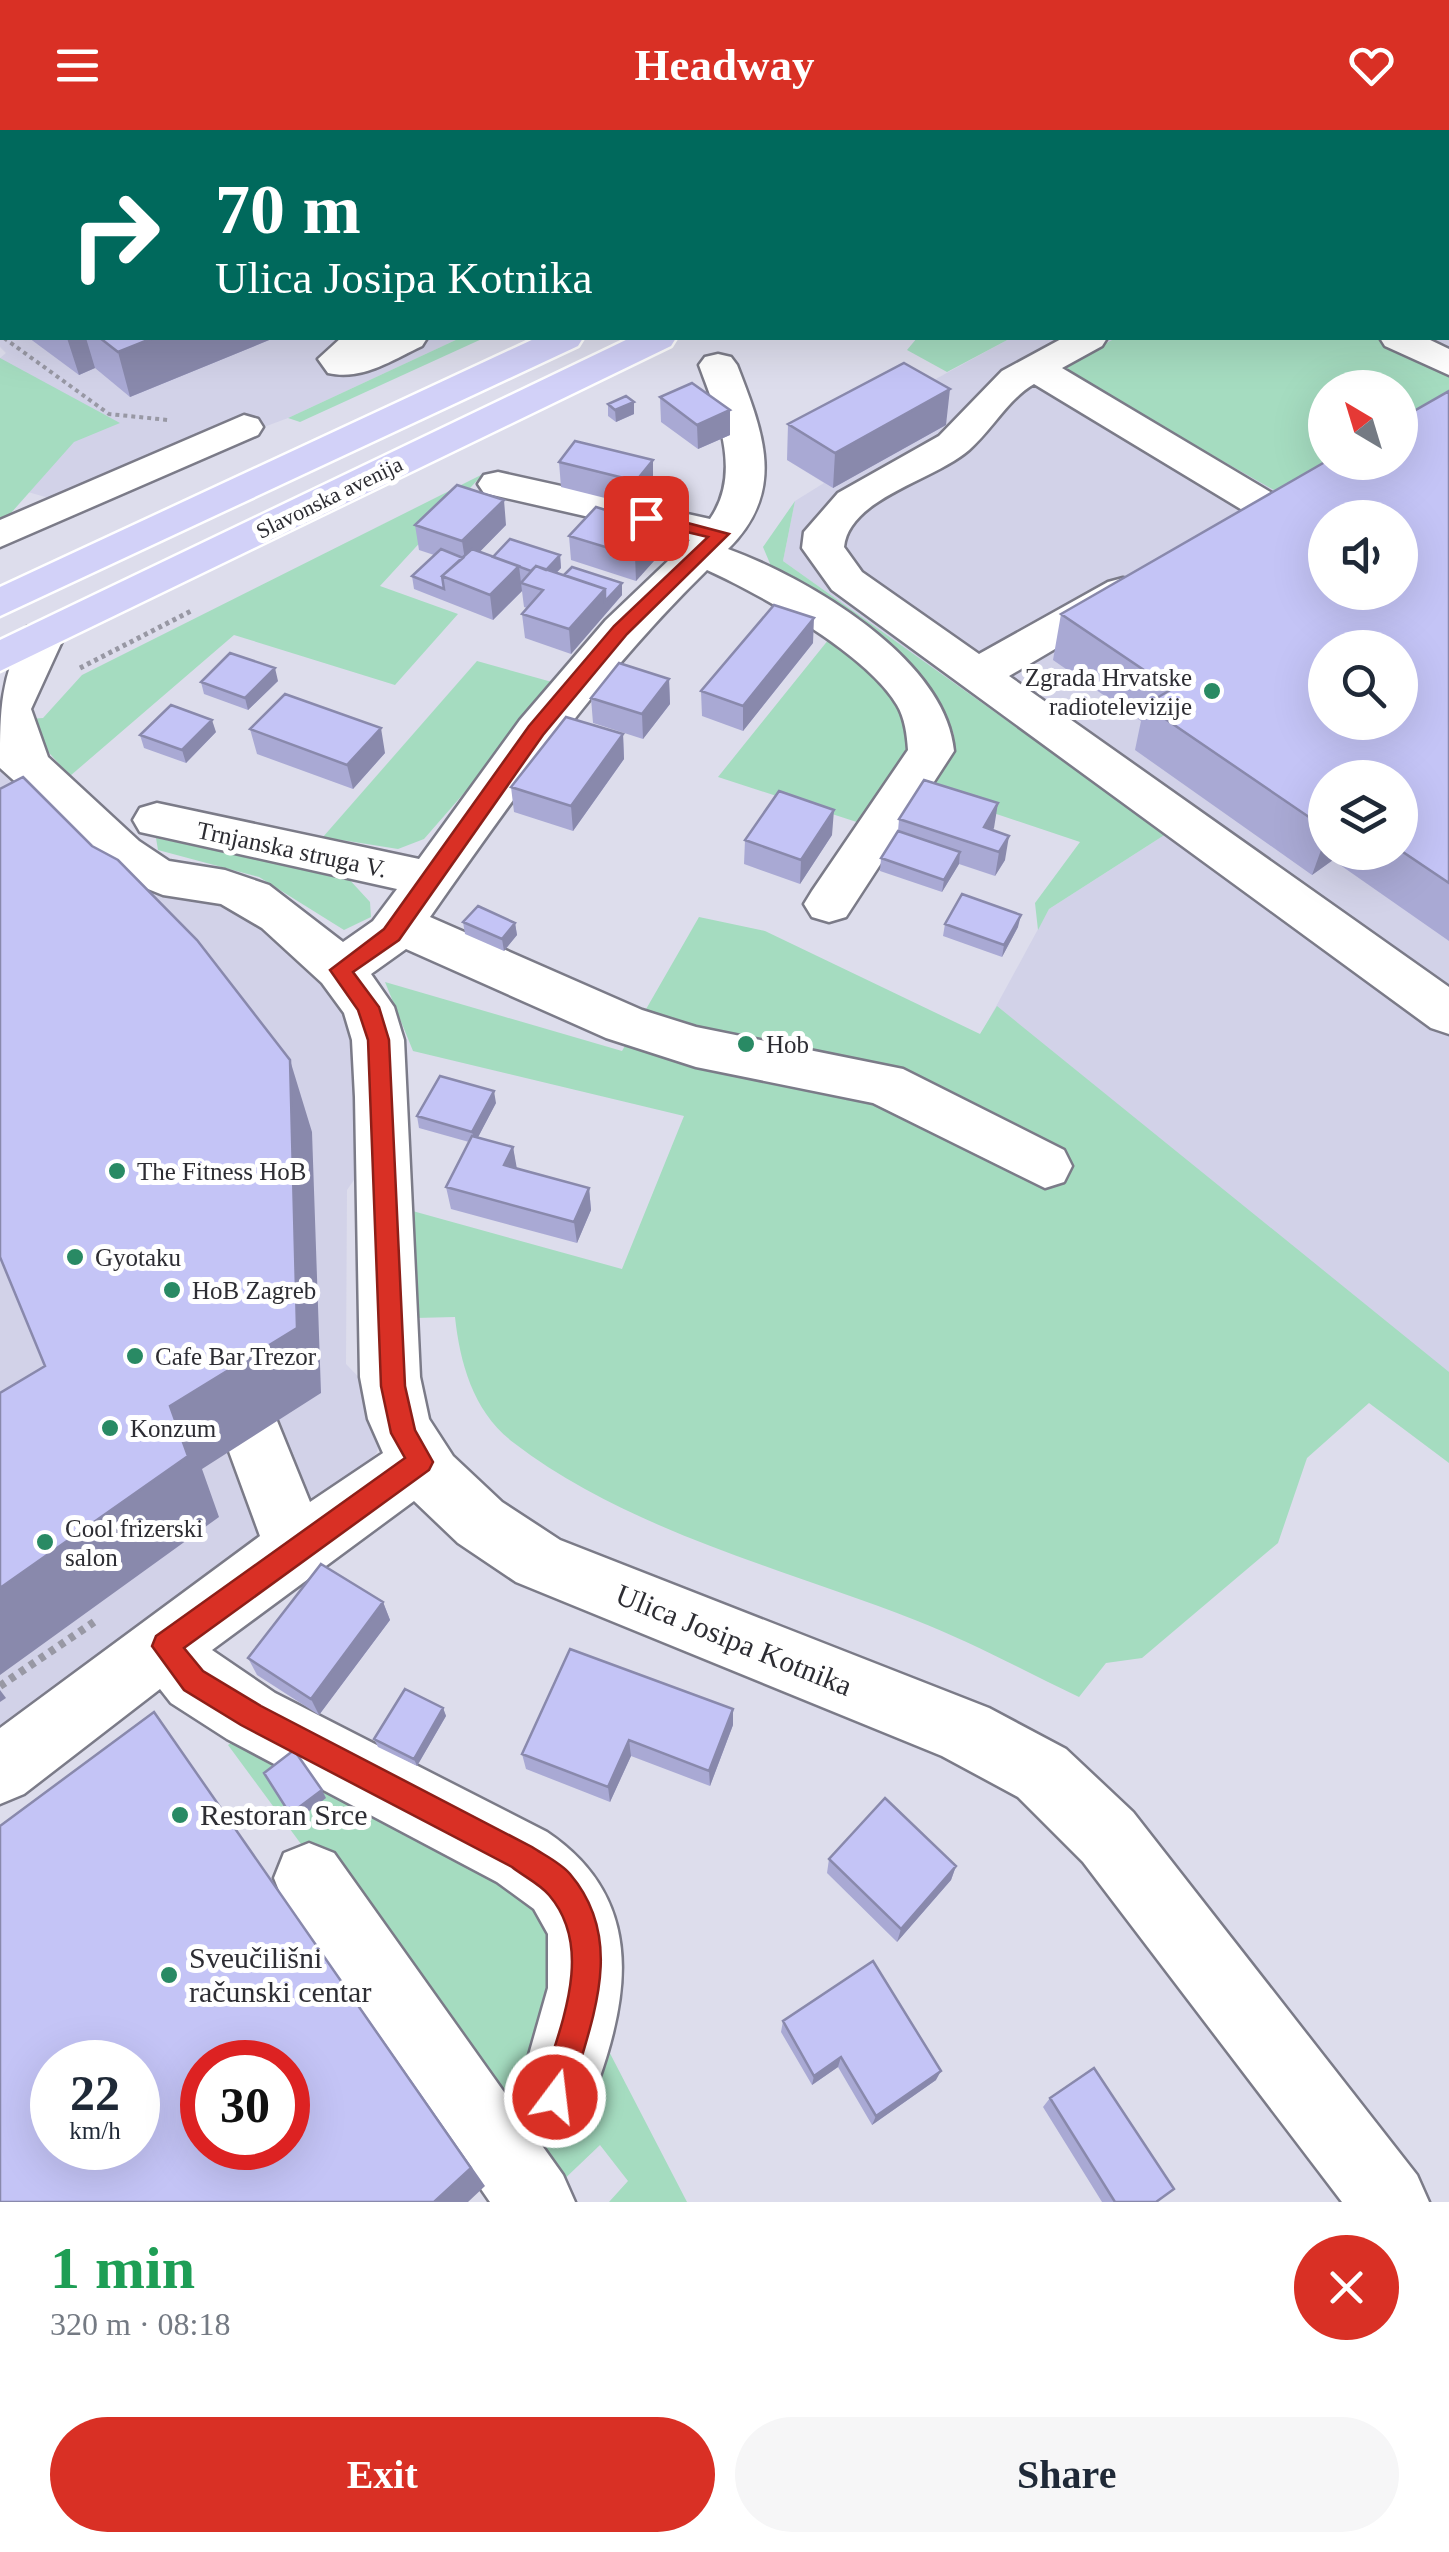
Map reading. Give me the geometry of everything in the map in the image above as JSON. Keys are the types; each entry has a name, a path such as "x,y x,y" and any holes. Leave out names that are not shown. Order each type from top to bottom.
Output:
{"main road":[{"name":"Slavonska avenija","path":"0,603 561,340"},
{"name":"Slavonska avenija","path":"0,657 654,340"}],"street":[{"path":"360,340 337,359 341,365 354,364 405,340"},
{"path":"1085,340 1003,390 971,430 852,502 825,532 823,548 848,582 1449,1014"},
{"path":"1402,340 1449,364"},
{"path":"340,970 391,934 536,731 621,630 710,543 745,491 740,423 718,365"},
{"path":"1035,368 1284,499 1228,531"},
{"path":"0,534 244,427"},
{"path":"498,484 710,543 852,642 907,687 929,724 931,750 830,904"},
{"path":"978,674 1151,575"},
{"path":"24,776 8,710 42,637"},
{"name":"Trnjanska struga V.","path":"24,776 144,870 235,890 283,918 340,970 368,1007 378,1040 393,1386 403,1433 420,1462"},
{"name":"Trnjanska struga V.","path":"157,820 428,878"},
{"path":"398,923 478,964 624,1024 696,1047 884,1084 1044,1166"},
{"path":"253,1435 296,1547"},
{"path":"0,1770 296,1547 420,1462"},
{"name":"Ulica Josipa Kotnika","path":"420,1462 477,1522 538,1560 965,1732 1042,1773 1108,1837 1390,2202"},
{"path":"166,1646 194,1680 251,1716 522,1857 559,1884 584,1926 589,1967 555,2097"},
{"path":"309,1878 536,2202"}],"path":[{"path":"8,340 110,414 244,427"}],"shaded area":[{"path":"0,340 456,340 288,418 63,502 0,484 0,358 6,353"},
{"path":"1007,340 1449,340 1449,1406 981,1034 1049,909 1166,834 783,561 795,501 824,483 787,460"},
{"name":"HoB Zagreb","path":"0,760 270,930 342,1004 355,1046 363,1167 347,1190 346,1364 374,1393 381,1431 377,1452 364,1470 0,1742"}],"green space":[{"path":"456,340 480,340 300,422 288,418"},
{"path":"915,340 1007,340 947,372 907,350"},
{"path":"1112,340 1388,340 1449,370 1449,392 1418,411 1418,370 1308,370 1308,474 1281,494 1058,368"},
{"path":"0,358 120,423 74,442 11,513 0,518"},
{"path":"483,474 380,586 458,614 395,685 234,635 70,776 32,734 29,719 43,718 82,675"},
{"path":"795,501 783,561 1166,834 1049,909 1038,930 1035,903 1080,842 925,790 954,735 944,714 903,668 771,566 763,547"},
{"path":"829,639 886,685 910,715 915,729 905,765 869,826 718,777"},
{"path":"477,661 559,684 424,839 398,849 323,837"},
{"path":"156,838 347,877 370,902 371,917 344,930 259,877 158,850"},
{"path":"699,917 765,931 980,1034 997,1006 1449,1372 1449,1463 1369,1403 1307,1458 1278,1543 1142,1658 1106,1663 1079,1697 936,1629 656,1524 559,1474 514,1443 489,1417 471,1386 455,1317 415,1318 409,1210 622,1269 684,1116 413,1051 385,982 622,1051"},
{"path":"251,1729 559,1914 541,2080 508,2125 228,1745"},
{"path":"601,2036 687,2202 609,2202 628,2181 600,2145 556,2187 535,2160"}],"building":[{"path":"103,340 148,340 118,352"},
{"path":"904,363 950,389 835,453 788,424"},
{"path":"692,383 730,410 697,425 660,397"},
{"path":"1449,391 1449,883 1418,862 1418,760 1308,760 1308,816 1145,705 1172,689 1061,614 1308,472 1308,480 1418,480 1418,409"},
{"path":"626,396 634,402 615,410 608,404"},
{"path":"575,441 653,460 636,481 559,462"},
{"path":"457,485 504,500 462,541 415,525"},
{"path":"596,507 661,527 635,556 569,536"},
{"path":"510,539 560,555 546,570 536,566 531,571 493,557"},
{"path":"441,549 463,558 442,576 444,589 412,576"},
{"path":"472,549 519,566 490,595 442,576"},
{"path":"536,566 605,589 569,629 522,614 543,590 521,583"},
{"path":"572,567 622,583 605,601 605,589 564,575"},
{"path":"774,605 814,618 743,706 701,691"},
{"path":"230,653 275,668 245,698 201,682"},
{"path":"619,663 669,679 642,714 591,698"},
{"path":"285,694 381,728 347,765 250,729"},
{"path":"171,705 212,720 182,750 140,735"},
{"path":"566,717 623,734 571,806 511,787"},
{"name":"HoB Zagreb","path":"23,777 92,846 118,860 197,940 290,1060 297,1328 170,1406 188,1456 0,1588 0,1393 45,1366 0,1257 0,789"},
{"path":"924,780 998,803 984,827 1009,836 999,852 899,819"},
{"path":"779,791 834,810 801,860 745,840"},
{"path":"898,831 960,852 944,880 881,858"},
{"path":"962,894 1021,915 1004,945 945,924"},
{"path":"478,906 515,923 502,939 463,922"},
{"path":"440,1076 494,1091 472,1132 417,1116"},
{"path":"472,1136 513,1147 504,1165 589,1188 574,1222 446,1187"},
{"path":"321,1564 383,1602 311,1699 248,1658"},
{"path":"570,1649 733,1709 709,1771 629,1740 608,1787 522,1754"},
{"path":"405,1689 443,1708 414,1759 374,1739"},
{"name":"Sveučilišni računski centar","path":"154,1712 471,2168 434,2202 0,2202 0,1826"},
{"path":"294,1750 322,1790 290,1814 264,1773"},
{"path":"885,1798 956,1866 901,1929 829,1859"},
{"path":"873,1961 941,2071 876,2116 841,2057 814,2076 783,2021"},
{"path":"1094,2068 1174,2189 1156,2202 1115,2202 1050,2098"}],"place":[{"name":"Zgrada Hrvatske radiotelevizije","path":"1212,691"},
{"name":"Hob","path":"746,1044"},
{"name":"The Fitness HoB","path":"117,1171"},
{"name":"Gyotaku","path":"75,1257"},
{"name":"HoB Zagreb","path":"172,1290"},
{"name":"Cafe Bar Trezor","path":"135,1356"},
{"name":"Konzum","path":"110,1428"},
{"name":"Cool frizerski salon","path":"45,1542"},
{"name":"Restoran Srce","path":"180,1815"},
{"name":"Sveučilišni računski centar","path":"169,1975"}],"route":[{"path":"555,2097 589,1967 584,1926 559,1884 522,1857 251,1716 194,1680 166,1646 296,1547 420,1462 403,1433 393,1386 383,1086 378,1040 368,1007 340,970 391,934 536,731 621,630 670,578 720,534 646,518"}]}
